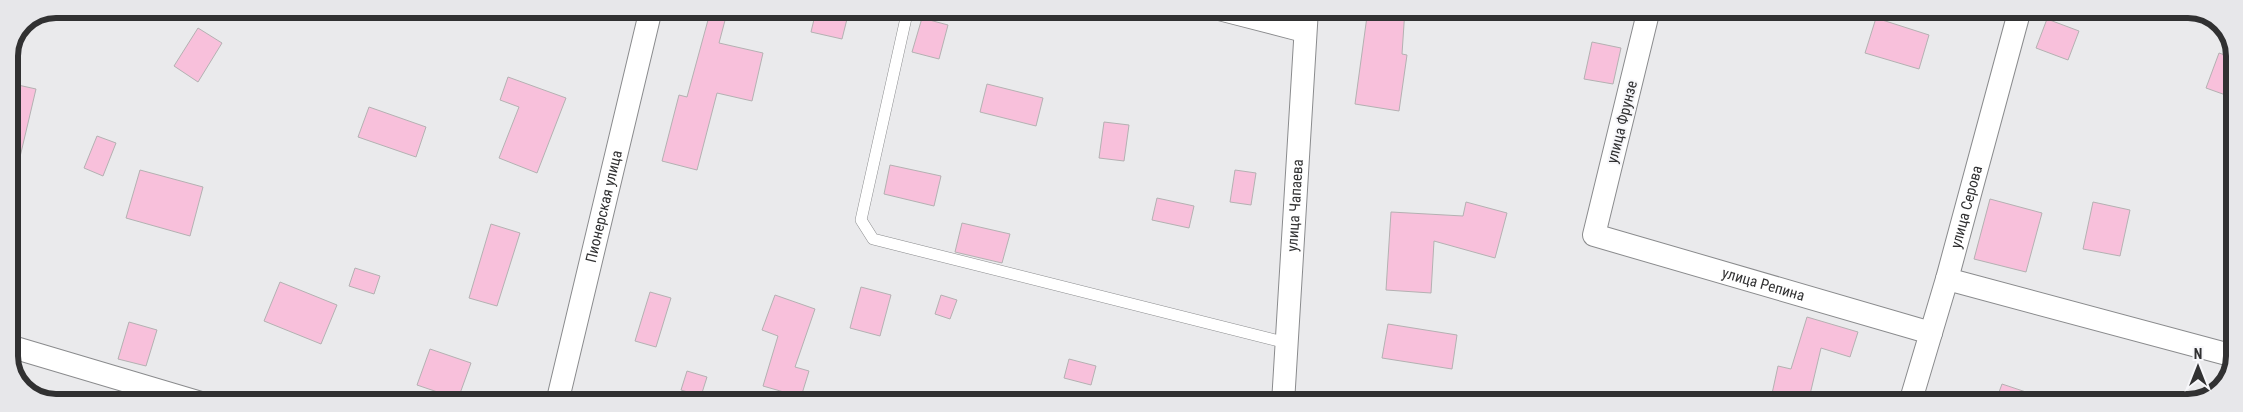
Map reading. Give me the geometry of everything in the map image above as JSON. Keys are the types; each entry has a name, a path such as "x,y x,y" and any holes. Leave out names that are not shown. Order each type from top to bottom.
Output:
{"street":[{"name":"Пионерская улица","path":"559,394 649,18"},
{"path":"1289,18 1305,20"},
{"name":"улица Фрунзе","path":"1594,235 1647,18"},
{"name":"улица Серова","path":"1913,394 1947,278 2018,18"},
{"name":"улица Чапаева","path":"1284,394 1305,20"},
{"name":"улица Репина","path":"1594,235 1931,333"},
{"path":"1947,278 2225,354"},
{"path":"18,349 170,394"}],"lane":[{"path":"906,18 861,220 872,239 1287,343"}],"building":[{"path":"709,18 726,18 719,43 763,53 752,101 717,93 697,170 662,161 679,95 687,97"},
{"path":"814,18 847,19 842,39 811,32"},
{"path":"922,18 948,25 939,59 912,52"},
{"path":"1367,18 1404,18 1402,54 1407,55 1399,111 1355,104"},
{"path":"1876,18 1929,35 1919,69 1865,53"},
{"path":"2047,19 2079,31 2068,60 2036,48"},
{"path":"198,28 222,43 198,82 174,66"},
{"path":"1592,42 1621,48 1613,84 1584,79"},
{"path":"2219,53 2225,55 2225,95 2206,88"},
{"path":"508,77 566,98 537,173 499,158 519,107 500,100"},
{"path":"987,84 1043,98 1036,126 980,112"},
{"path":"18,85 36,89 18,166"},
{"path":"369,107 426,127 416,157 358,137"},
{"path":"1104,122 1129,125 1124,161 1099,158"},
{"path":"97,136 116,143 103,176 84,168"},
{"path":"890,165 941,176 934,206 884,194"},
{"path":"140,170 203,187 190,236 126,218"},
{"path":"1235,170 1256,173 1251,205 1230,202"},
{"path":"1157,198 1194,206 1189,228 1152,220"},
{"path":"1990,199 2042,213 2026,272 1974,259"},
{"path":"1466,202 1507,213 1495,258 1434,241 1431,293 1386,290 1391,212 1463,216"},
{"path":"2093,202 2130,210 2120,256 2083,249"},
{"path":"962,223 1010,234 1002,263 955,252"},
{"path":"491,224 520,233 497,306 469,298"},
{"path":"355,268 380,276 374,294 349,286"},
{"path":"280,282 337,305 321,344 264,321"},
{"path":"861,287 891,295 880,336 850,328"},
{"path":"650,292 671,298 656,347 635,341"},
{"path":"775,295 815,309 795,367 809,371 802,394 791,394 763,386 778,336 762,330"},
{"path":"941,295 957,300 950,319 935,314"},
{"path":"1807,317 1858,332 1850,357 1821,348 1810,394 1772,394 1778,366 1791,369"},
{"path":"129,322 157,330 146,366 118,359"},
{"path":"1388,324 1457,335 1452,369 1382,358"},
{"path":"430,349 471,363 460,394 443,394 417,385"},
{"path":"1069,359 1096,366 1091,385 1064,378"},
{"path":"687,371 707,377 702,394 681,390"},
{"path":"2002,384 2032,394 1998,394"}]}
